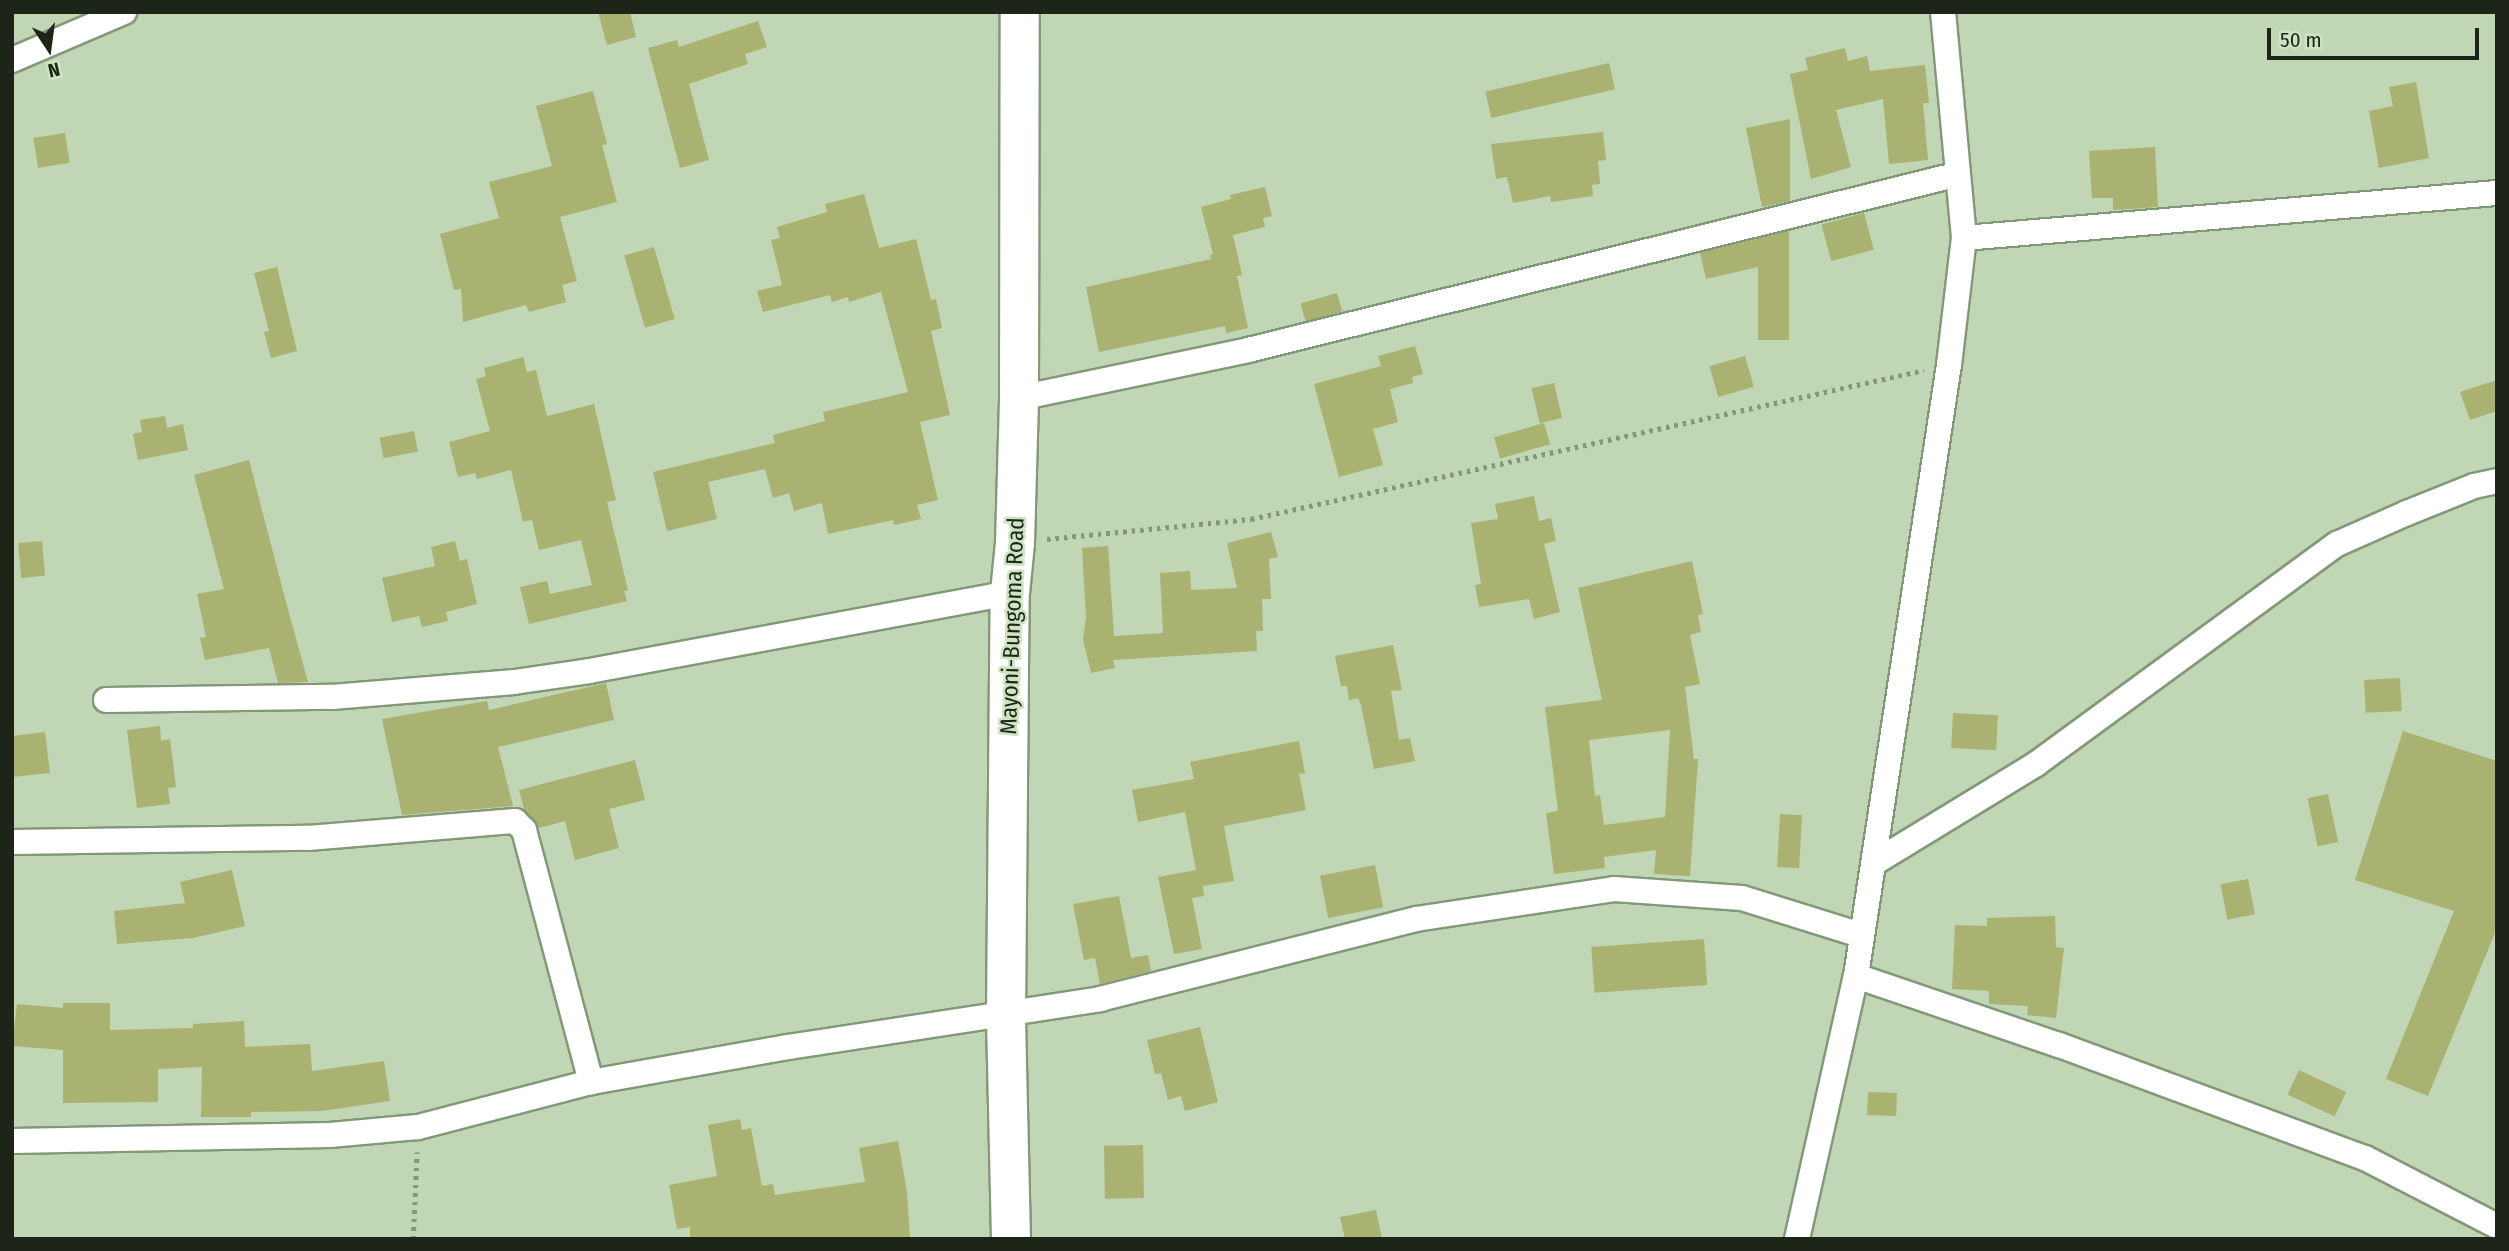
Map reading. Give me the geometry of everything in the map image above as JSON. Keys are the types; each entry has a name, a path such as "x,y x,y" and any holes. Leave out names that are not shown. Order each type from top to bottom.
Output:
{"main road":[{"name":"Mayoni-Bungoma Road","path":"1011,1239 1006,1014 1010,593 1015,543 1019,398 1020,12"}],"street":[{"path":"12,60 124,12"},
{"path":"1797,1239 1856,976 1949,365 1964,238 1955,176 1943,12"},
{"path":"1019,398 1248,350 1955,176"},
{"path":"1964,238 2497,193"},
{"path":"1874,863 2036,764 2337,544 2474,486 2497,481"},
{"path":"106,700 332,697 514,682 589,671 1010,593"},
{"path":"12,842 308,838 514,821 524,831 591,1082"},
{"path":"12,1141 316,1135 418,1127 591,1082 1100,999 1416,919 1614,888 1742,898 1861,935"},
{"path":"1856,976 2059,1045 2365,1158 2497,1226"}],"path":[{"path":"1015,543 1251,519 1949,365"},
{"path":"413,1239 418,1127"}],"building":[{"path":"598,12 630,12 636,37 607,45"},
{"path":"758,21 767,47 745,54 748,64 689,84 709,160 680,168 648,48 677,40 679,47"},
{"path":"1845,48 1848,61 1867,56 1870,71 1925,65 1929,103 1923,103 1928,160 1889,164 1883,99 1836,110 1851,167 1811,179 1790,74 1808,70 1805,58"},
{"path":"1609,63 1615,89 1491,118 1485,92"},
{"path":"2416,82 2429,158 2379,168 2369,111 2393,106 2389,87"},
{"path":"593,91 607,144 602,145 617,202 560,217 577,281 562,285 566,302 529,312 526,305 463,322 461,289 454,290 440,234 499,218 489,182 552,166 536,106"},
{"path":"1790,119 1790,201 1762,207 1746,128"},
{"path":"1603,132 1606,160 1598,161 1600,184 1592,185 1593,196 1551,202 1550,196 1513,203 1507,177 1496,179 1491,144"},
{"path":"65,133 70,163 38,168 33,138"},
{"path":"2155,147 2158,207 2113,210 2113,198 2092,198 2089,151"},
{"path":"1265,187 1272,216 1263,218 1265,227 1233,235 1242,275 1237,276 1248,328 1226,333 1225,326 1099,352 1086,287 1211,259 1210,255 1213,254 1201,207 1231,199 1230,195"},
{"path":"864,194 879,248 916,239 931,300 936,299 942,328 931,331 950,415 920,422 938,500 917,505 921,519 894,525 893,520 828,534 822,503 794,511 789,493 773,498 765,469 708,482 717,519 667,531 653,472 775,443 773,435 825,421 823,412 908,392 881,292 849,302 848,297 832,302 830,295 763,312 757,291 782,285 771,240 780,238 777,227 827,212 825,204"},
{"path":"1864,213 1874,250 1831,261 1821,224"},
{"path":"1789,231 1789,340 1758,340 1758,267 1706,279 1700,253"},
{"path":"654,247 675,319 645,328 624,256"},
{"path":"277,267 297,351 271,358 264,332 269,331 254,273"},
{"path":"1337,293 1342,311 1306,322 1300,303"},
{"path":"1415,346 1423,374 1412,377 1413,383 1390,389 1398,422 1373,429 1383,465 1339,477 1314,384 1381,366 1378,356"},
{"path":"1745,356 1754,387 1718,397 1709,366"},
{"path":"523,357 527,372 536,370 547,416 594,404 616,500 607,502 628,590 624,591 627,601 529,624 520,587 547,581 550,594 592,585 581,540 539,550 532,520 523,522 511,470 477,479 475,473 458,477 449,442 490,431 476,379 486,376 484,368"},
{"path":"2497,380 2497,411 2470,420 2460,392"},
{"path":"1554,383 1562,418 1540,423 1532,388"},
{"path":"165,416 167,428 183,424 188,450 138,460 133,434 142,432 140,420"},
{"path":"1544,423 1550,444 1500,458 1494,437"},
{"path":"414,431 418,452 384,458 380,438"},
{"path":"249,460 308,682 278,683 269,648 205,660 200,638 206,637 197,594 224,589 194,475"},
{"path":"1534,496 1539,521 1551,518 1556,541 1544,544 1560,612 1534,619 1529,599 1479,607 1475,585 1481,584 1471,523 1498,519 1495,504"},
{"path":"1271,532 1278,557 1269,559 1271,599 1262,599 1263,631 1256,631 1257,651 1113,660 1115,668 1091,673 1083,640 1086,617 1082,548 1108,546 1114,636 1163,633 1160,573 1190,571 1191,590 1237,588 1227,543"},
{"path":"42,541 45,576 21,578 18,543"},
{"path":"455,541 460,561 467,559 477,604 446,612 448,621 422,627 419,616 392,622 382,578 435,566 431,547"},
{"path":"1692,561 1703,614 1698,615 1701,632 1690,635 1700,684 1685,687 1694,759 1698,759 1690,876 1654,874 1656,850 1604,857 1605,868 1554,874 1546,813 1558,811 1545,707 1602,700 1578,588","holes":["1670,730 1665,817 1604,825 1600,795 1595,796 1589,740"]},
{"path":"1393,645 1402,690 1391,691 1399,740 1410,738 1415,761 1374,769 1361,705 1358,698 1349,700 1347,686 1341,686 1335,656"},
{"path":"2400,678 2402,711 2366,713 2364,680"},
{"path":"606,683 614,720 498,747 513,806 402,815 382,719 487,701 489,710"},
{"path":"1953,713 1998,715 1996,750 1951,748"},
{"path":"160,726 161,741 170,739 176,787 168,788 170,804 137,808 127,730"},
{"path":"2403,731 2497,761 2497,928 2428,1096 2386,1079 2454,911 2355,880"},
{"path":"45,732 50,773 12,777 12,736"},
{"path":"1299,741 1305,773 1299,774 1306,810 1224,826 1234,881 1203,886 1204,896 1192,898 1202,949 1174,954 1158,877 1196,870 1185,812 1138,822 1132,790 1194,779 1190,762"},
{"path":"635,760 645,800 609,809 619,848 575,860 565,821 539,828 524,809 519,790"},
{"path":"2328,794 2338,842 2318,846 2307,798"},
{"path":"1780,814 1802,815 1799,868 1777,867"},
{"path":"1375,865 1383,907 1328,918 1320,876"},
{"path":"232,870 245,926 193,938 117,944 114,911 185,903 180,882"},
{"path":"2248,879 2255,914 2227,920 2221,884"},
{"path":"1119,896 1131,958 1148,955 1151,971 1100,984 1095,958 1084,960 1073,904"},
{"path":"2055,916 2056,947 2064,948 2056,1018 2027,1015 2028,1006 1989,1004 1989,991 1952,989 1955,925 1987,926 1987,918"},
{"path":"1704,939 1707,985 1594,993 1591,947"},
{"path":"63,1003 110,1003 110,1030 193,1028 193,1024 244,1021 245,1047 310,1044 312,1071 384,1061 390,1101 322,1111 251,1112 251,1117 201,1117 202,1067 158,1069 158,1102 63,1103 63,1050 12,1046 17,1004 63,1008"},
{"path":"1200,1027 1218,1102 1185,1111 1181,1096 1168,1100 1161,1073 1155,1074 1147,1040"},
{"path":"2299,1070 2346,1092 2335,1116 2288,1094"},
{"path":"1868,1092 1897,1093 1896,1116 1867,1115"},
{"path":"740,1119 742,1130 751,1128 762,1186 773,1184 775,1195 865,1182 859,1148 898,1141 907,1192 910,1239 690,1239 690,1227 677,1229 669,1185 717,1176 708,1125"},
{"path":"1143,1145 1144,1198 1105,1199 1104,1146"},
{"path":"1376,1210 1382,1239 1345,1239 1340,1217"}]}
